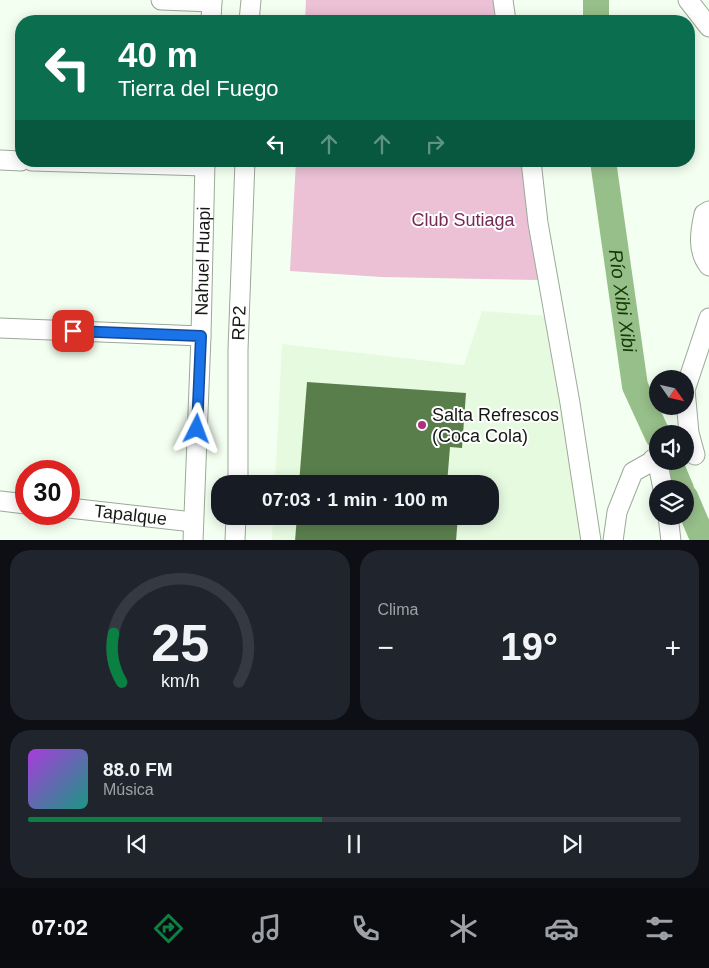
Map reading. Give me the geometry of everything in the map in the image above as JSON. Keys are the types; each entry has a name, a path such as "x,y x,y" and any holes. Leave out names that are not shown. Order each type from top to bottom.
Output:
{"street":[{"path":"161,0 212,1 211,15"},
{"path":"250,15 251,0"},
{"path":"503,0 505,15"},
{"path":"688,0 709,26"},
{"path":"0,160 15,161"},
{"name":"Nahuel Huapi","path":"193,540 205,167"},
{"name":"RP2","path":"238,475 238,350 245,167"},
{"path":"532,167 538,223 570,403 591,540"},
{"path":"709,211 704,214 700,231 703,258 709,266"},
{"path":"0,328 201,336"},
{"path":"688,425 685,390 707,328"},
{"path":"613,540 617,512 633,472 649,462"},
{"path":"0,501 15,503"},
{"name":"Tapalque","path":"80,509 193,522"},
{"path":"235,540 236,525"},
{"path":"669,525 671,540"}],"shaded area":[{"name":"Salta Refrescos (Coca Cola)","path":"482,311 550,316 582,518 581,540 272,540 273,525 499,525 499,475 275,475 282,344 464,365"}],"green space":[{"path":"306,0 497,0 500,15 305,15"},
{"name":"Club Sutiaga","path":"296,167 525,167 540,280 382,277 290,271"}],"building":[{"path":"307,382 466,393 462,448 450,447 448,475 300,475"},
{"path":"296,525 457,525 456,540 295,540"}],"waterway":[{"name":"Río Xibi Xibi","path":"596,0 596,15"},
{"name":"Río Xibi Xibi","path":"604,167 635,386 653,425"},
{"name":"Río Xibi Xibi","path":"673,470 677,480"},
{"name":"Río Xibi Xibi","path":"694,518 704,540"}],"place":[{"name":"Salta Refrescos (Coca Cola)","path":"422,425"}],"route":[{"path":"73,331 201,336 197,429"}]}
